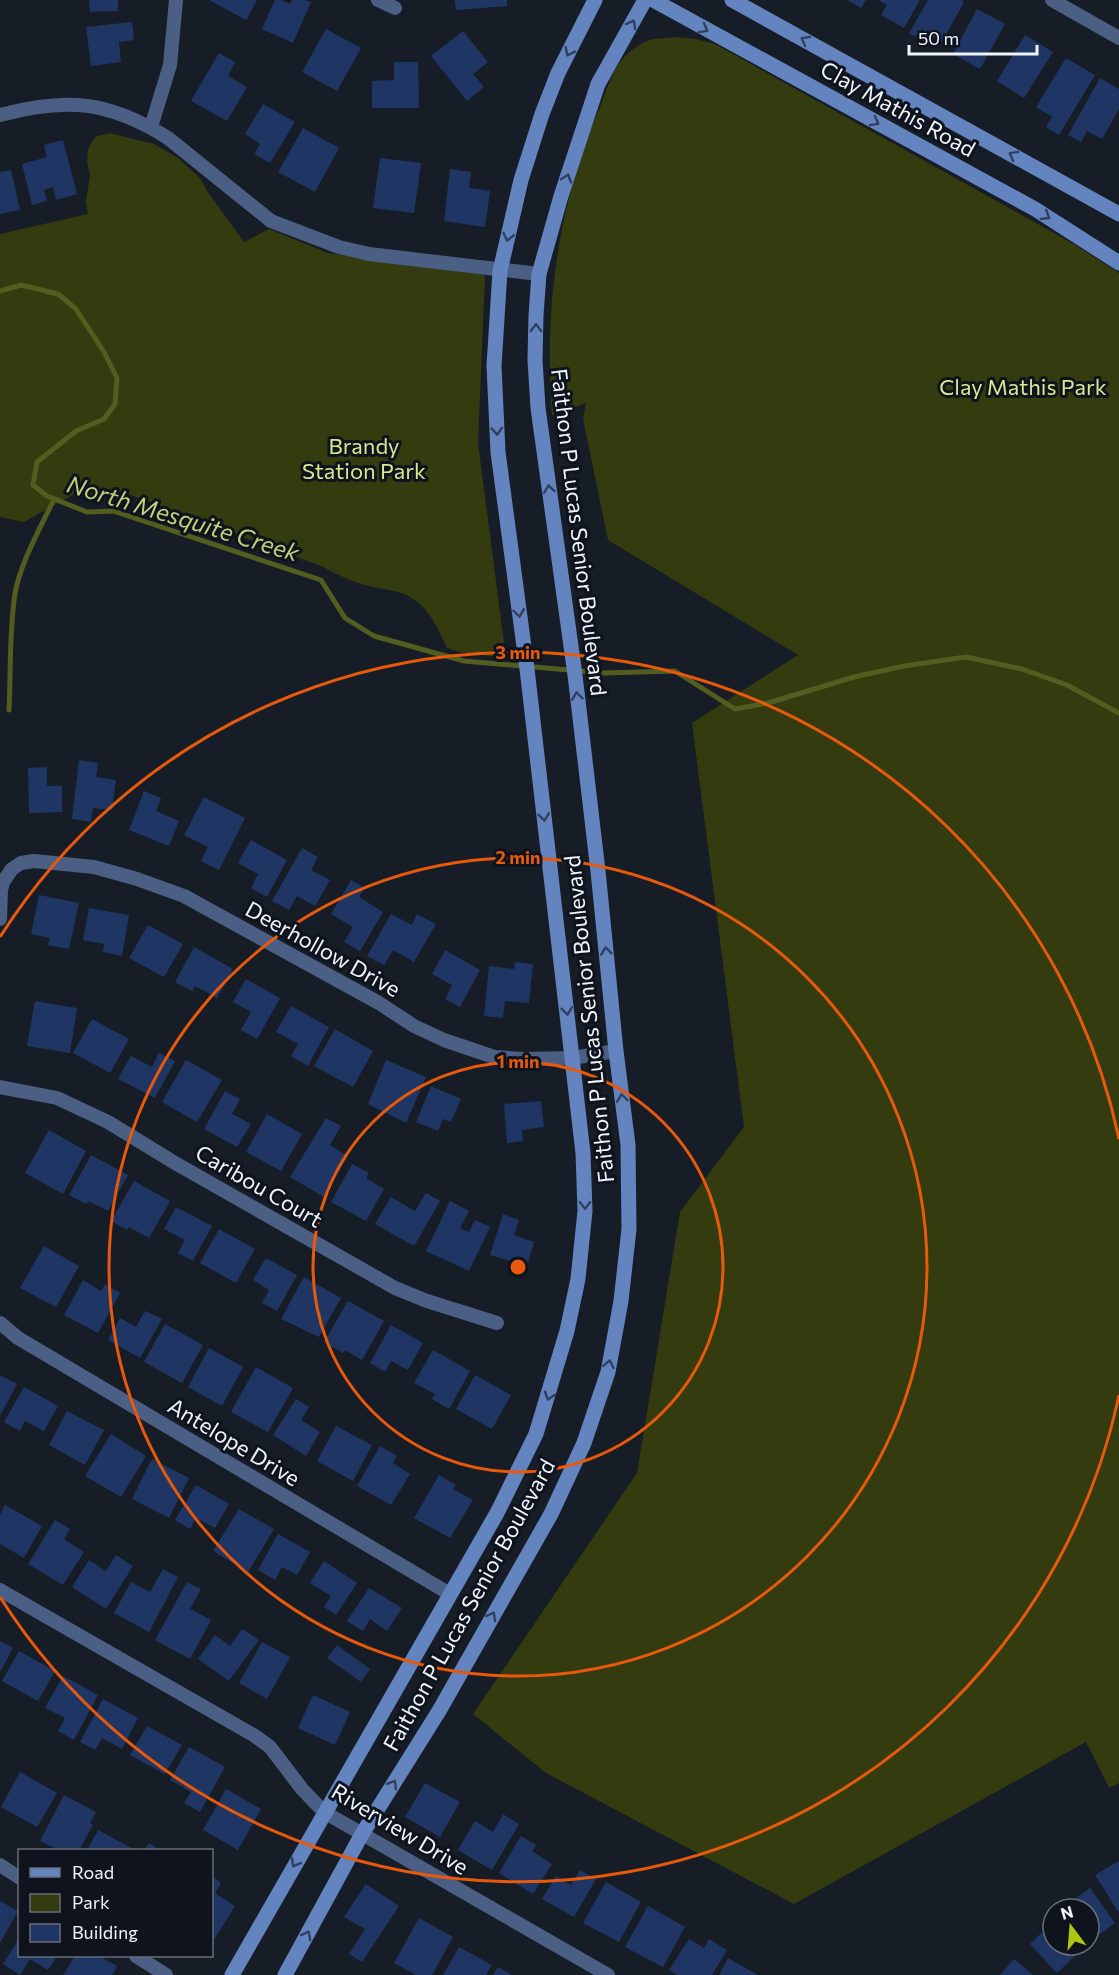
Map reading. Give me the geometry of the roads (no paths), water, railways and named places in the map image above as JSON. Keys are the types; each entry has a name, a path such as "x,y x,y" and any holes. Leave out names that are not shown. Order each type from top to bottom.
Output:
{"main road":[{"name":"Faithon P Lucas Senior Boulevard","path":"232,1975 497,1513 536,1434 567,1331 578,1278 585,1211 583,1153 498,452 494,366 500,271 521,180 558,73 595,0"},
{"name":"Faithon P Lucas Senior Boulevard","path":"285,1975 362,1834 439,1711 551,1514 584,1443 608,1372 621,1301 629,1229 628,1145 584,754 537,399 536,315 539,274 561,196 598,84 645,0"},
{"name":"Clay Mathis Road","path":"653,0 1035,209 1119,263"},
{"name":"Clay Mathis Road","path":"732,0 1119,214"}],"street":[{"path":"150,127 170,65 176,0"},
{"path":"378,0 395,8"},
{"path":"1052,0 1119,38"},
{"path":"0,115 54,104 96,106 115,111 150,127 193,157 272,221 339,247 369,254 539,274"},
{"name":"Deerhollow Drive","path":"0,919 3,882 12,869 21,863 54,862 94,867 184,896 379,1002 414,1026 444,1040 494,1057 523,1059 572,1058 616,1051"},
{"name":"Caribou Court","path":"0,1087 57,1098 98,1117 395,1288 427,1301 497,1323"},
{"name":"Antelope Drive","path":"0,1323 18,1338 450,1594"},
{"name":"Riverview Drive","path":"0,1590 255,1736 270,1747 302,1789 324,1812 608,1975"},
{"path":"0,1866 18,1877"},
{"path":"138,1957 166,1975"}],"waterway":[{"name":"North Mesquite Creek","path":"0,291 21,285 58,294 76,309 104,352 117,378 115,404 104,419 76,431 37,462 33,485 47,496 87,512 113,511 321,580 345,618 374,636 464,661 604,673 675,671 735,709 768,703 854,677 904,666 966,657 1022,669 1067,685 1119,713"},
{"path":"9,710 15,594 26,558 54,499"}],"park label":[{"name":"Clay Mathis Park","path":"1023,387"},
{"name":"Brandy Station Park","path":"364,458"}]}
